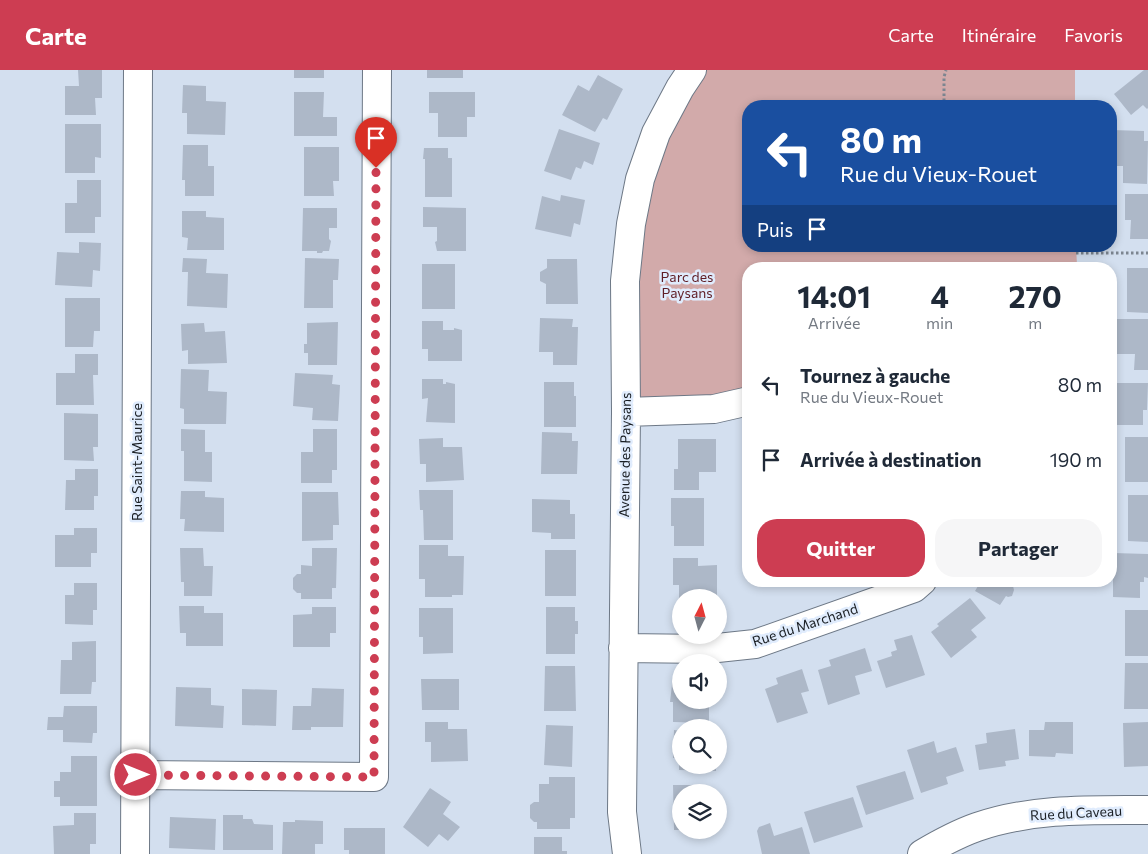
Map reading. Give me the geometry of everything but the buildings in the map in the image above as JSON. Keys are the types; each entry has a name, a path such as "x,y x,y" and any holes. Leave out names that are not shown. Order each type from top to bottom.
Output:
{"street":[{"name":"Rue Saint-Maurice","path":"135,854 138,70"},
{"path":"136,775 374,777 377,70"},
{"name":"Avenue des Paysans","path":"627,854 622,812 626,412 625,282 631,224 640,179 656,133 692,70"},
{"path":"626,412 714,409 742,403"},
{"name":"Rue du Marchand","path":"623,648 708,649 755,644 915,587"},
{"name":"Rue du Caveau","path":"922,854 946,840 977,827 1011,818 1053,812 1148,810"}],"path":[{"path":"944,100 944,77 946,70"},
{"path":"1076,253 1148,253"}],"green space":[{"name":"Parc des Paysans","path":"692,70 1075,70 1075,100 742,100 742,252 1076,252 1077,262 742,262 742,402 626,412 631,224"}],"route":[{"path":"136,775 374,777 376,168"}]}
